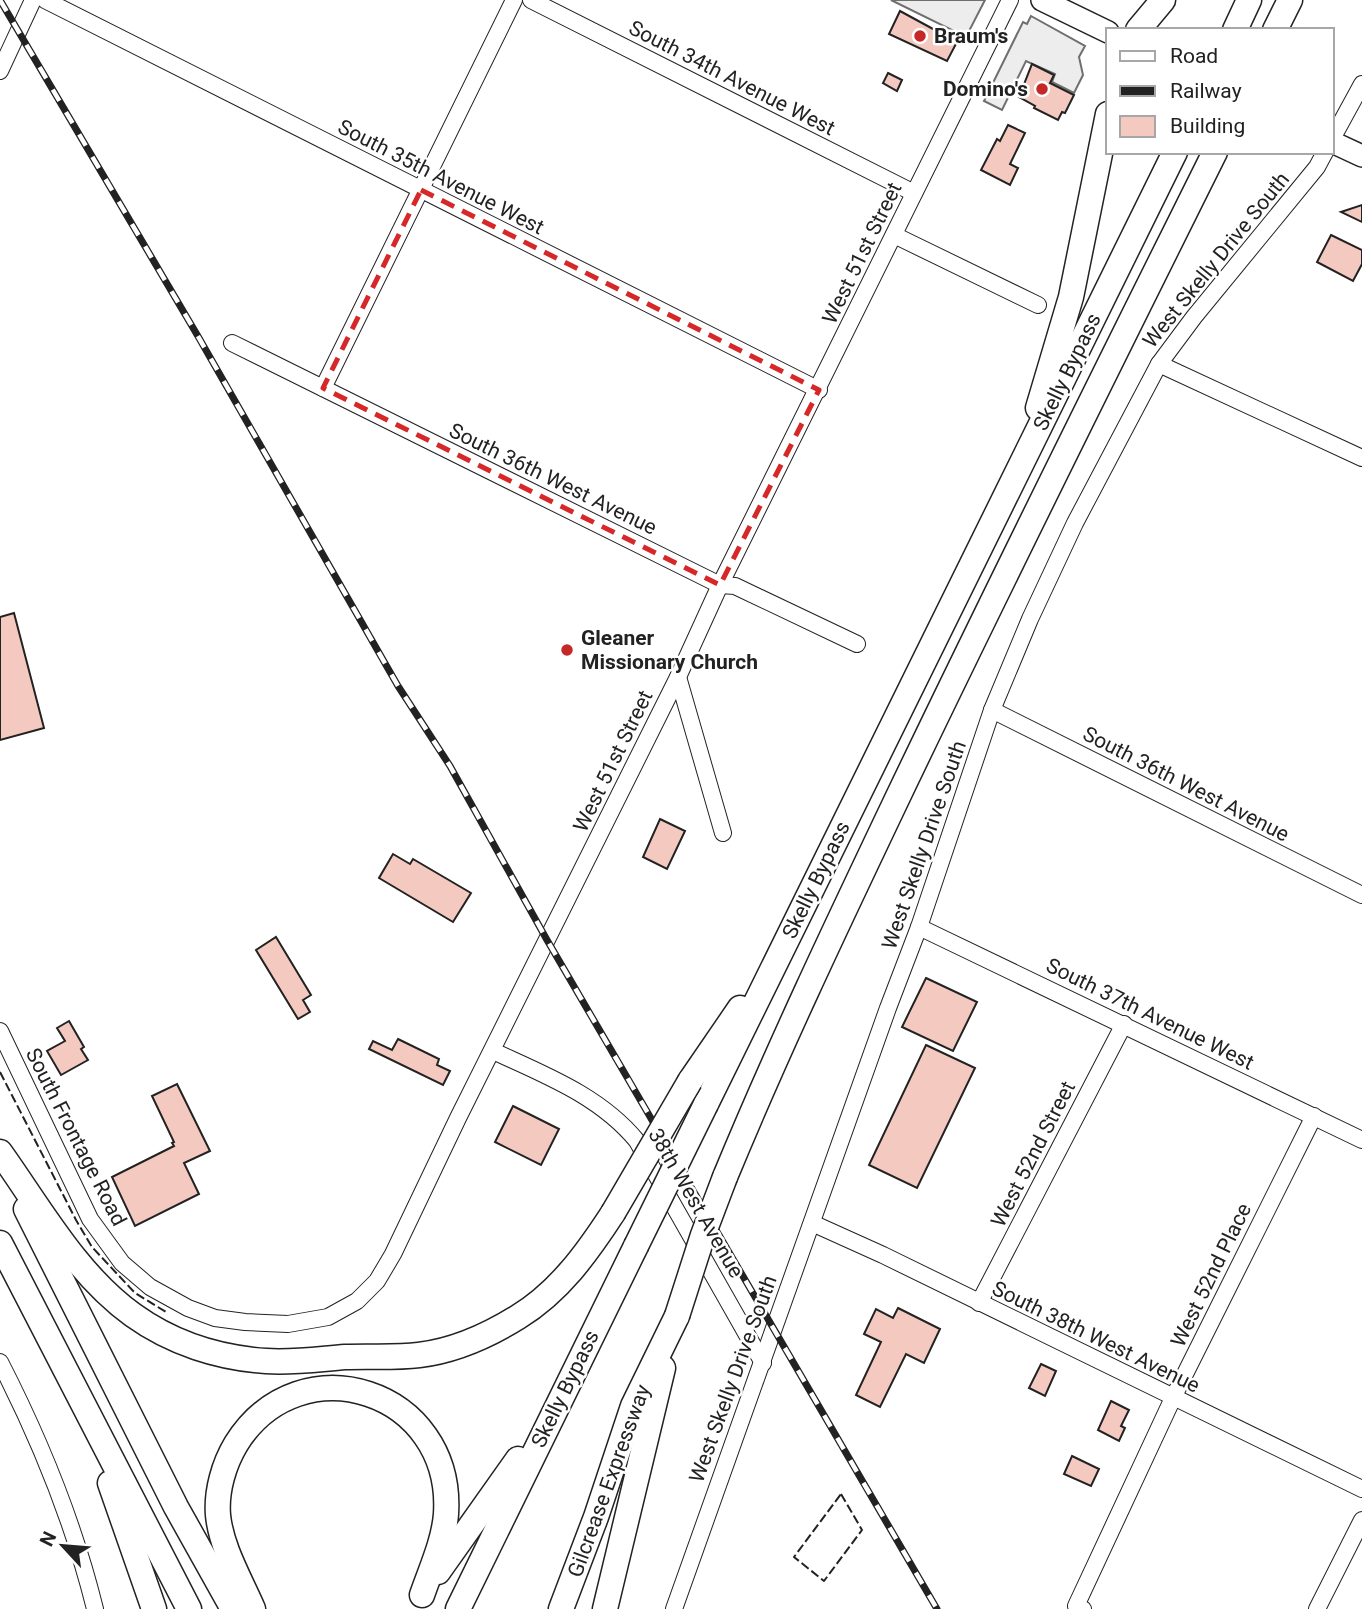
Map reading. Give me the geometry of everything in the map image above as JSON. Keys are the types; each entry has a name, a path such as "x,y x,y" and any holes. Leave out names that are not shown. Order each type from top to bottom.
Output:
{"highway":[{"path":"1140,28 1163,0"},
{"path":"1236,28 1249,1"},
{"path":"1023,463 1071,297 1106,124"},
{"name":"Skelly Bypass","path":"605,1609 677,1316 699,1245 725,1177 771,1069 958,672 1214,154"},
{"name":"Skelly Bypass","path":"458,1609 1172,158"},
{"path":"0,1154 82,1268 126,1310 162,1332 192,1346 226,1356 268,1361 421,1355 473,1340 519,1317 548,1295 577,1266 613,1213 690,1081 788,938"},
{"path":"0,1154 170,1495 233,1609"},
{"path":"0,1243 189,1609"},
{"name":"Gilcrease Expressway","path":"561,1609 596,1517 633,1406 677,1316"},
{"path":"253,1609 224,1542 218,1515 222,1476 229,1455 244,1431 269,1409 307,1391 329,1389 362,1392 399,1408 418,1424 431,1442 440,1462 446,1488 446,1516 441,1540 418,1602"},
{"path":"78,1394 155,1609"},
{"path":"418,1602 560,1398"}],"main road":[{"path":"1042,0 1106,31"},
{"path":"1334,141 1362,156"}],"street":[{"path":"0,71 33,0"},
{"name":"South 35th Avenue West","path":"45,0 819,390"},
{"path":"323,388 514,0"},
{"name":"South 34th Avenue West","path":"531,0 914,193"},
{"name":"West 51st Street","path":"188,1308 215,1318 288,1324 328,1317 357,1301 377,1281 393,1254 1010,0"},
{"path":"1334,136 1362,84"},
{"name":"West Skelly Drive South","path":"674,1609 919,927 992,710 1030,619 1075,523 1159,363 1317,167 1324,154"},
{"path":"894,235 1038,305"},
{"name":"South 36th West Avenue","path":"232,343 720,585 735,586 857,644"},
{"path":"1159,363 1362,458"},
{"path":"678,677 723,833"},
{"name":"South 36th West Avenue","path":"992,710 1362,895"},
{"name":"South 37th Avenue West","path":"919,927 1362,1140"},
{"name":"West 52nd Street","path":"979,1303 1124,1024"},
{"name":"South Frontage Road","path":"0,1031 90,1219 103,1240 122,1264 150,1287 188,1308"},
{"name":"38th West Avenue","path":"493,1051 595,1101 621,1121 637,1141 763,1363"},
{"name":"West 52nd Place","path":"1079,1607 1173,1398 1314,1116"},
{"name":"South 38th West Avenue","path":"812,1223 1362,1489"},
{"path":"0,1362 26,1415 71,1527 95,1609"},
{"path":"1317,1609 1362,1520"}],"highlighted area":[{"path":"421,190 819,390 720,585 323,388"}],"shaded area":[{"path":"891,0 985,0 966,37"},
{"path":"1031,16 1085,46 1079,57 1083,75 1074,93 1052,82 1055,74 1026,61 1002,110 984,101 1023,22 1027,24"}],"building":[{"name":"Braum's","path":"900,11 957,42 947,61 889,34"},
{"name":"Domino's","path":"1032,64 1054,75 1050,83 1074,95 1065,113 1062,112 1058,120 1019,97"},
{"path":"888,73 902,80 897,91 883,83"},
{"path":"1008,125 1025,133 1010,164 1018,168 1010,185 981,170 997,139 1000,141"},
{"path":"1362,205 1362,222 1341,212"},
{"path":"1331,235 1362,250 1362,264 1353,281 1317,262"},
{"path":"14,613 44,728 0,740 0,617"},
{"path":"660,819 685,831 667,869 643,857"},
{"path":"393,854 410,864 413,859 471,893 453,922 379,878"},
{"path":"276,937 311,995 303,1000 310,1012 298,1019 256,950"},
{"path":"926,978 977,1002 953,1051 902,1027"},
{"path":"69,1021 88,1060 61,1075 47,1051 65,1041 57,1028"},
{"path":"398,1039 439,1059 437,1065 450,1071 443,1085 369,1049 373,1041 392,1050"},
{"path":"926,1045 975,1068 917,1188 869,1165"},
{"path":"177,1084 210,1151 184,1163 199,1194 135,1226 112,1177 174,1146 152,1096"},
{"path":"513,1106 559,1129 541,1165 495,1142"},
{"path":"898,1308 940,1329 924,1363 906,1354 880,1407 856,1395 881,1342 864,1334 876,1309 893,1318"},
{"path":"1041,1364 1056,1371 1045,1396 1029,1388"},
{"path":"1111,1401 1129,1410 1121,1426 1125,1428 1119,1441 1098,1430"},
{"path":"1072,1456 1099,1469 1091,1486 1064,1474"}],"railway":[{"path":"0,0 199,338 398,686 450,766 547,940 937,1609"}],"fence":[{"path":"0,1072 92,1247 135,1293 166,1312"},
{"path":"841,1494 862,1530 824,1581 794,1557 841,1494"}],"place":[{"name":"Braum's","path":"920,36"},
{"name":"Domino's","path":"1042,89"},
{"name":"Gleaner Missionary Church","path":"567,650"}]}
